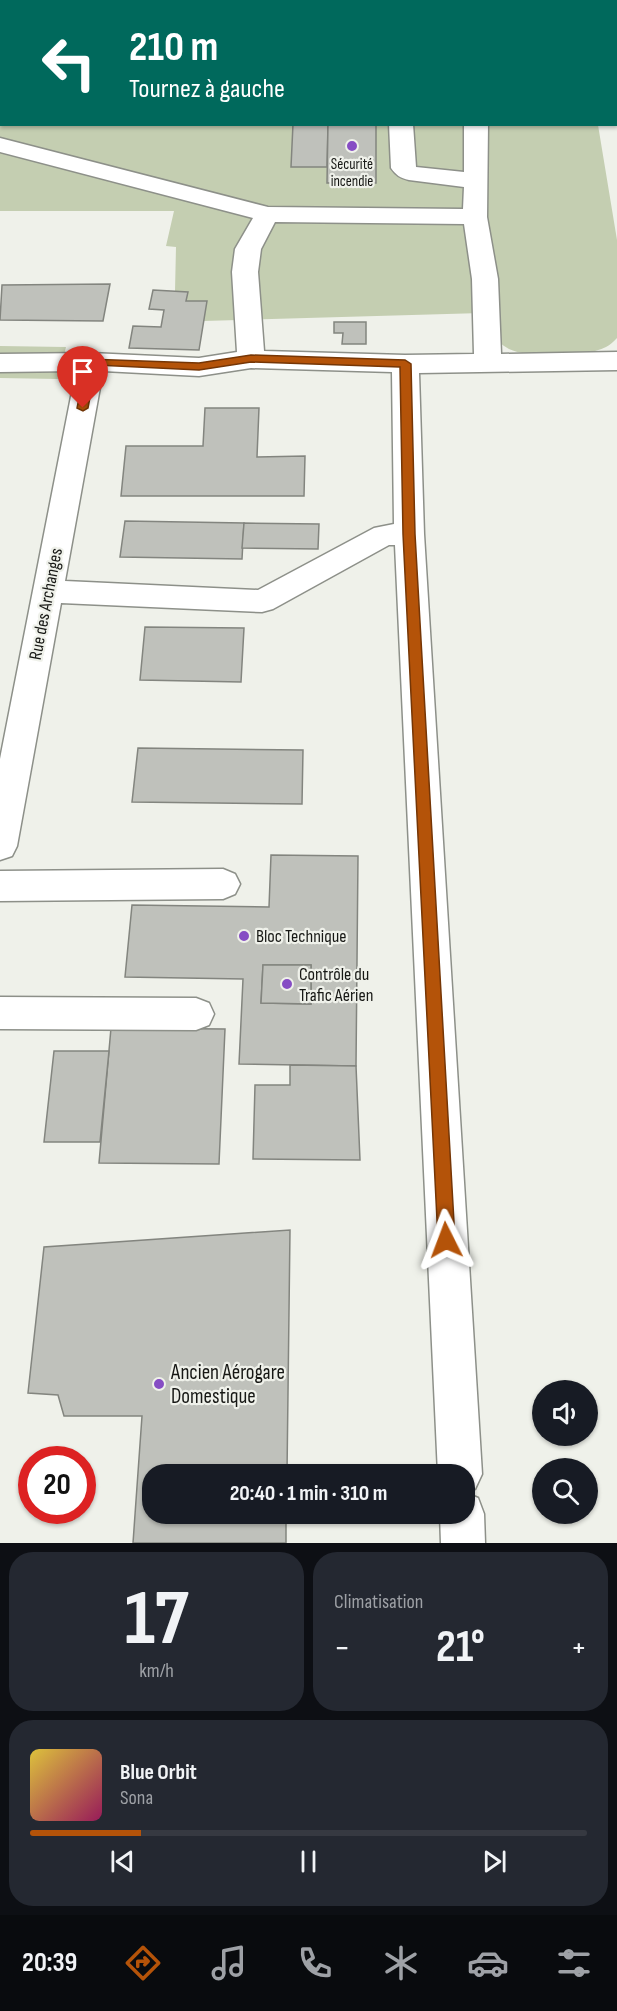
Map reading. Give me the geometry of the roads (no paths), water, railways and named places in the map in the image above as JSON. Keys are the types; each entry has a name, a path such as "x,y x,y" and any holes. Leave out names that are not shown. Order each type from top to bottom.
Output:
{"lane":[{"path":"401,126 403,168 409,172 476,181"},
{"path":"476,126 475,217 485,279 488,363"},
{"path":"0,145 267,214 475,217"},
{"path":"251,359 245,272 248,249 267,214"},
{"path":"0,363 91,362 199,367 251,359 405,364 617,361"},
{"name":"Rue des Archanges","path":"0,846 91,362"},
{"path":"405,364 409,534 459,1464"},
{"path":"48,591 260,601 384,535 409,534"},
{"path":"0,886 223,884"},
{"path":"0,1013 196,1014"},
{"path":"462,1524 463,1543"}],"place":[{"name":"Sécurité incendie","path":"352,146"},
{"name":"Bloc Technique","path":"244,936"},
{"name":"Contrôle du Trafic Aérien","path":"287,984"},
{"name":"Ancien Aérogare Domestique","path":"159,1384"}]}
